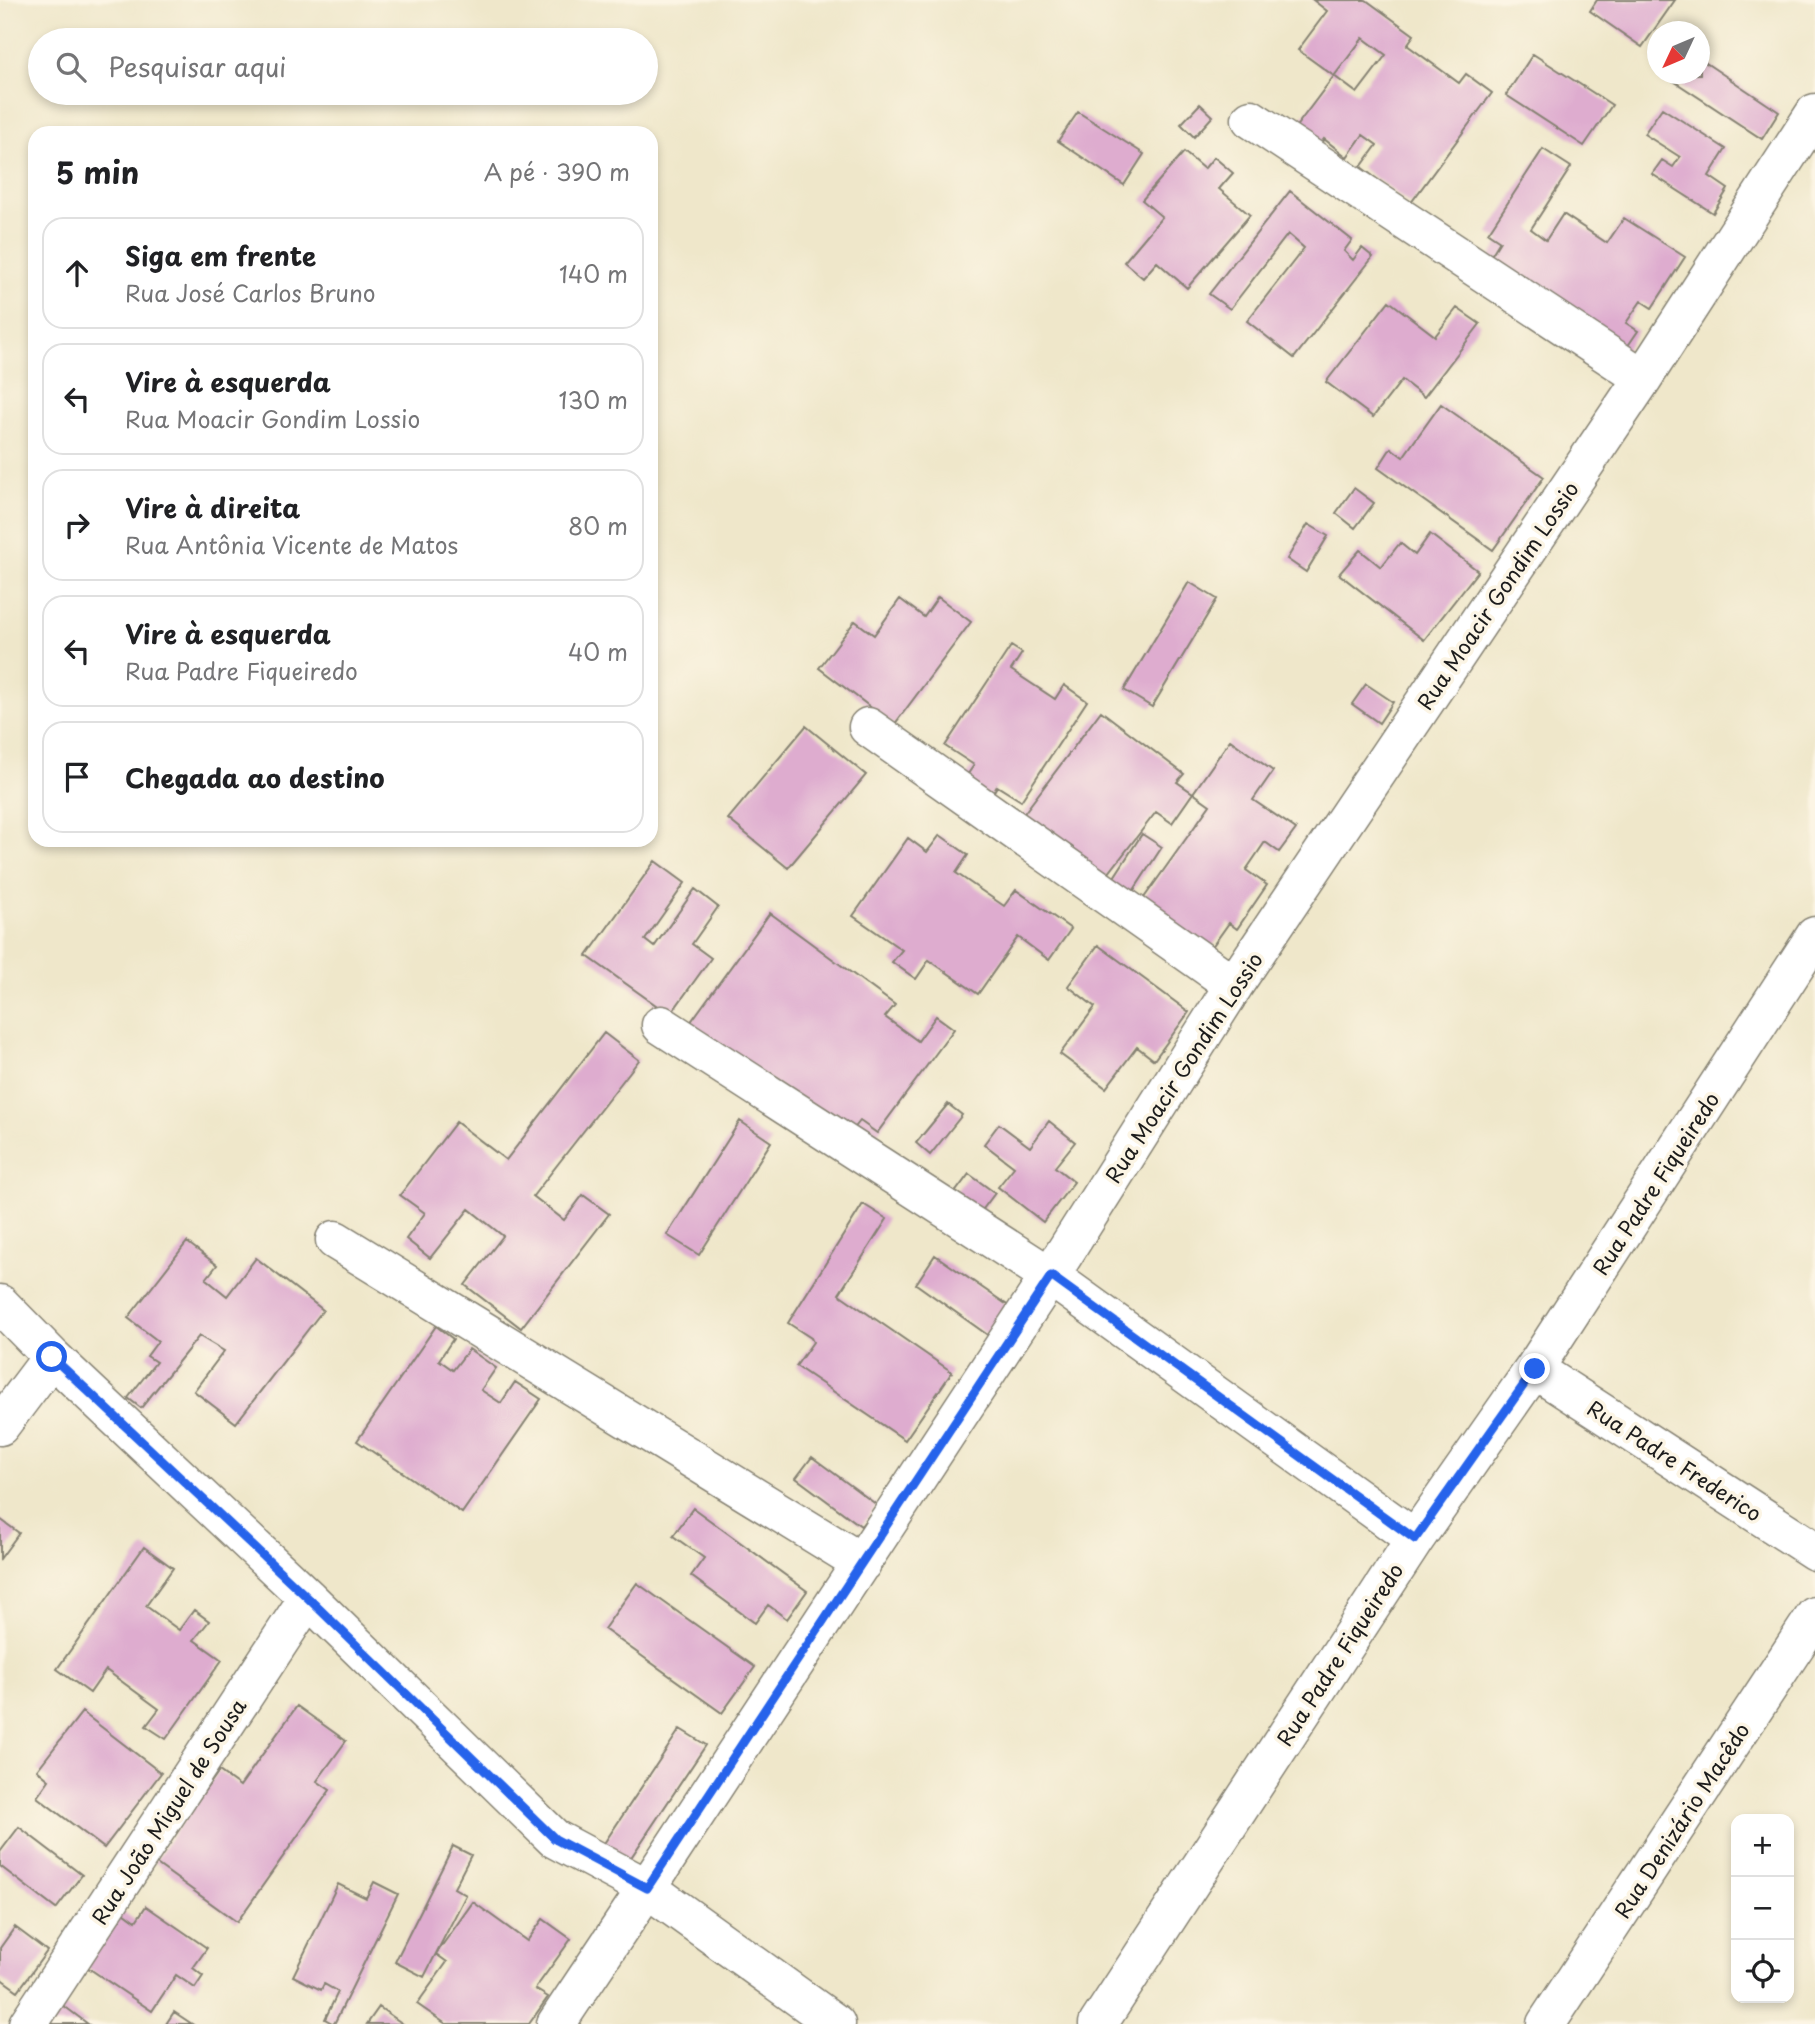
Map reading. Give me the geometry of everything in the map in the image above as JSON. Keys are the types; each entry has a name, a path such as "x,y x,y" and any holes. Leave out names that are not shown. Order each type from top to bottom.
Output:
{"street":[{"name":"Rua Moacir Gondim Lossio","path":"556,2024 1051,1276 1234,985 1643,378 1815,113"},
{"path":"1251,120 1643,378"},
{"path":"868,727 1234,985"},
{"name":"Rua Padre Fiqueiredo","path":"1098,2024 1415,1539 1535,1369 1815,936"},
{"path":"661,1025 1051,1276 1415,1539"},
{"path":"335,1240 862,1563"},
{"path":"0,1304 555,1839 647,1888 836,2024"},
{"path":"0,1426 52,1357"},
{"name":"Rua Padre Frederico","path":"1535,1369 1815,1551"},
{"name":"Rua João Miguel de Sousa","path":"28,2024 308,1598"},
{"name":"Rua Denizário Macêdo","path":"1546,2024 1815,1616"}],"building":[{"path":"1313,0 1366,0 1414,35 1407,45 1459,83 1466,74 1492,93 1410,204 1361,167 1377,145 1363,135 1347,157 1324,139 1315,150 1292,132 1334,76 1298,50 1327,11","holes":["1363,38 1386,55 1357,93 1334,76"]},
{"path":"1597,0 1675,0 1660,21 1647,21 1647,40 1642,47 1590,11"},
{"path":"1533,54 1612,105 1584,146 1506,95"},
{"path":"1710,66 1779,112 1762,139 1678,84 1710,84"},
{"path":"1200,104 1213,116 1194,137 1181,124"},
{"path":"1662,108 1726,149 1709,176 1728,189 1713,213 1652,174 1662,160 1673,167 1680,157 1644,134"},
{"path":"1078,112 1144,154 1124,185 1058,141"},
{"path":"1543,149 1571,167 1531,229 1546,240 1563,214 1607,243 1624,218 1685,257 1652,308 1641,301 1626,323 1638,331 1621,356 1484,267 1500,241 1488,233"},
{"path":"1184,152 1204,169 1214,157 1233,173 1219,189 1250,215 1187,288 1157,262 1143,278 1124,262 1162,217 1142,200"},
{"path":"1290,191 1352,240 1344,251 1353,260 1362,248 1373,257 1294,358 1247,321 1304,248 1288,234 1230,309 1209,294"},
{"path":"1389,301 1435,336 1457,308 1480,324 1424,397 1402,380 1373,417 1326,382"},
{"path":"1441,404 1544,477 1493,550 1378,468 1391,448 1403,457"},
{"path":"1354,488 1374,503 1355,528 1336,513"},
{"path":"1308,524 1328,536 1306,572 1287,559"},
{"path":"1430,534 1478,571 1424,640 1339,574 1360,550 1381,567 1400,543 1415,555"},
{"path":"1189,582 1217,599 1152,707 1124,690"},
{"path":"938,597 971,622 894,725 819,668 855,621 874,635 900,599 924,617"},
{"path":"1011,646 1022,653 1011,670 1055,699 1064,685 1087,701 1021,801 997,786 988,802 961,784 974,765 945,746"},
{"path":"1366,684 1393,702 1379,723 1352,704"},
{"path":"1101,711 1184,774 1177,782 1193,793 1172,823 1156,812 1098,887 1016,824"},
{"path":"806,726 866,775 788,868 728,819"},
{"path":"1230,740 1273,771 1253,800 1296,829 1279,852 1265,842 1246,870 1267,885 1237,929 1229,923 1209,951 1141,902 1210,805 1193,793"},
{"path":"1142,834 1162,847 1128,899 1109,885"},
{"path":"940,835 968,855 956,873 1004,906 1016,890 1071,929 1049,960 1018,937 978,994 929,960 916,979 892,962 902,950 853,916 908,838 927,852"},
{"path":"655,861 685,883 645,940 654,947 695,889 718,907 692,944 711,958 670,1015 587,956"},
{"path":"770,913 895,1005 885,1017 918,1041 936,1016 954,1029 877,1133 860,1121 848,1136 690,1023"},
{"path":"1098,945 1189,1012 1154,1060 1137,1047 1106,1088 1060,1054 1095,1007 1068,986"},
{"path":"604,1033 639,1060 533,1196 564,1220 583,1195 609,1214 521,1328 465,1285 503,1236 469,1209 430,1258 406,1239 425,1213 400,1195 456,1122 506,1160"},
{"path":"948,1104 962,1115 930,1155 916,1143"},
{"path":"740,1121 771,1142 699,1255 667,1235"},
{"path":"1049,1121 1075,1142 1055,1167 1074,1182 1043,1222 998,1187 1014,1167 984,1144 999,1124 1030,1147"},
{"path":"969,1174 995,1193 974,1221 948,1202"},
{"path":"863,1204 887,1219 839,1294 952,1372 905,1440 796,1366 813,1342 788,1323"},
{"path":"187,1242 217,1265 206,1279 227,1296 256,1258 323,1310 236,1423 194,1391 224,1351 199,1336 141,1408 128,1398 156,1362 147,1356 158,1341 128,1318"},
{"path":"935,1255 1013,1309 992,1338 916,1284"},
{"path":"436,1326 453,1339 439,1360 453,1370 469,1349 496,1368 481,1390 501,1403 515,1382 541,1399 462,1513 357,1441"},
{"path":"812,1457 877,1505 861,1526 796,1478"},
{"path":"693,1508 807,1591 787,1619 768,1605 755,1623 691,1576 704,1558 673,1536"},
{"path":"0,1519 19,1533 0,1559"},
{"path":"144,1547 173,1568 146,1606 179,1630 194,1610 209,1621 194,1640 222,1660 166,1739 146,1726 159,1709 106,1670 90,1693 57,1669"},
{"path":"637,1583 755,1667 722,1713 604,1629"},
{"path":"297,1706 346,1741 317,1781 330,1790 237,1922 154,1862 219,1771 240,1786"},
{"path":"82,1712 161,1773 104,1848 37,1797 49,1780 37,1770"},
{"path":"680,1729 706,1745 626,1865 601,1848"},
{"path":"19,1827 82,1875 56,1909 0,1866 0,1852"},
{"path":"453,1846 471,1855 454,1888 466,1895 424,1977 395,1962"},
{"path":"374,1882 398,1894 334,2024 325,2019 338,1992 324,1984 321,1990 293,1976 338,1884 366,1898"},
{"path":"473,1902 527,1941 543,1919 571,1939 535,1989 548,1997 529,2024 446,2024 417,2004 447,1962 436,1954"},
{"path":"146,1906 207,1948 193,1968 203,1976 195,1988 176,1975 152,2011 84,1965 121,1910 136,1921"},
{"path":"15,1927 47,1951 18,1991 0,1978 0,1948"},
{"path":"56,2000 88,2024 38,2024"},
{"path":"379,2007 403,2024 367,2024"},
{"path":"174,2012 192,2024 166,2024"}],"route":[{"path":"52,1357 308,1598 555,1839 647,1888 1051,1276 1415,1539 1535,1369"}]}
